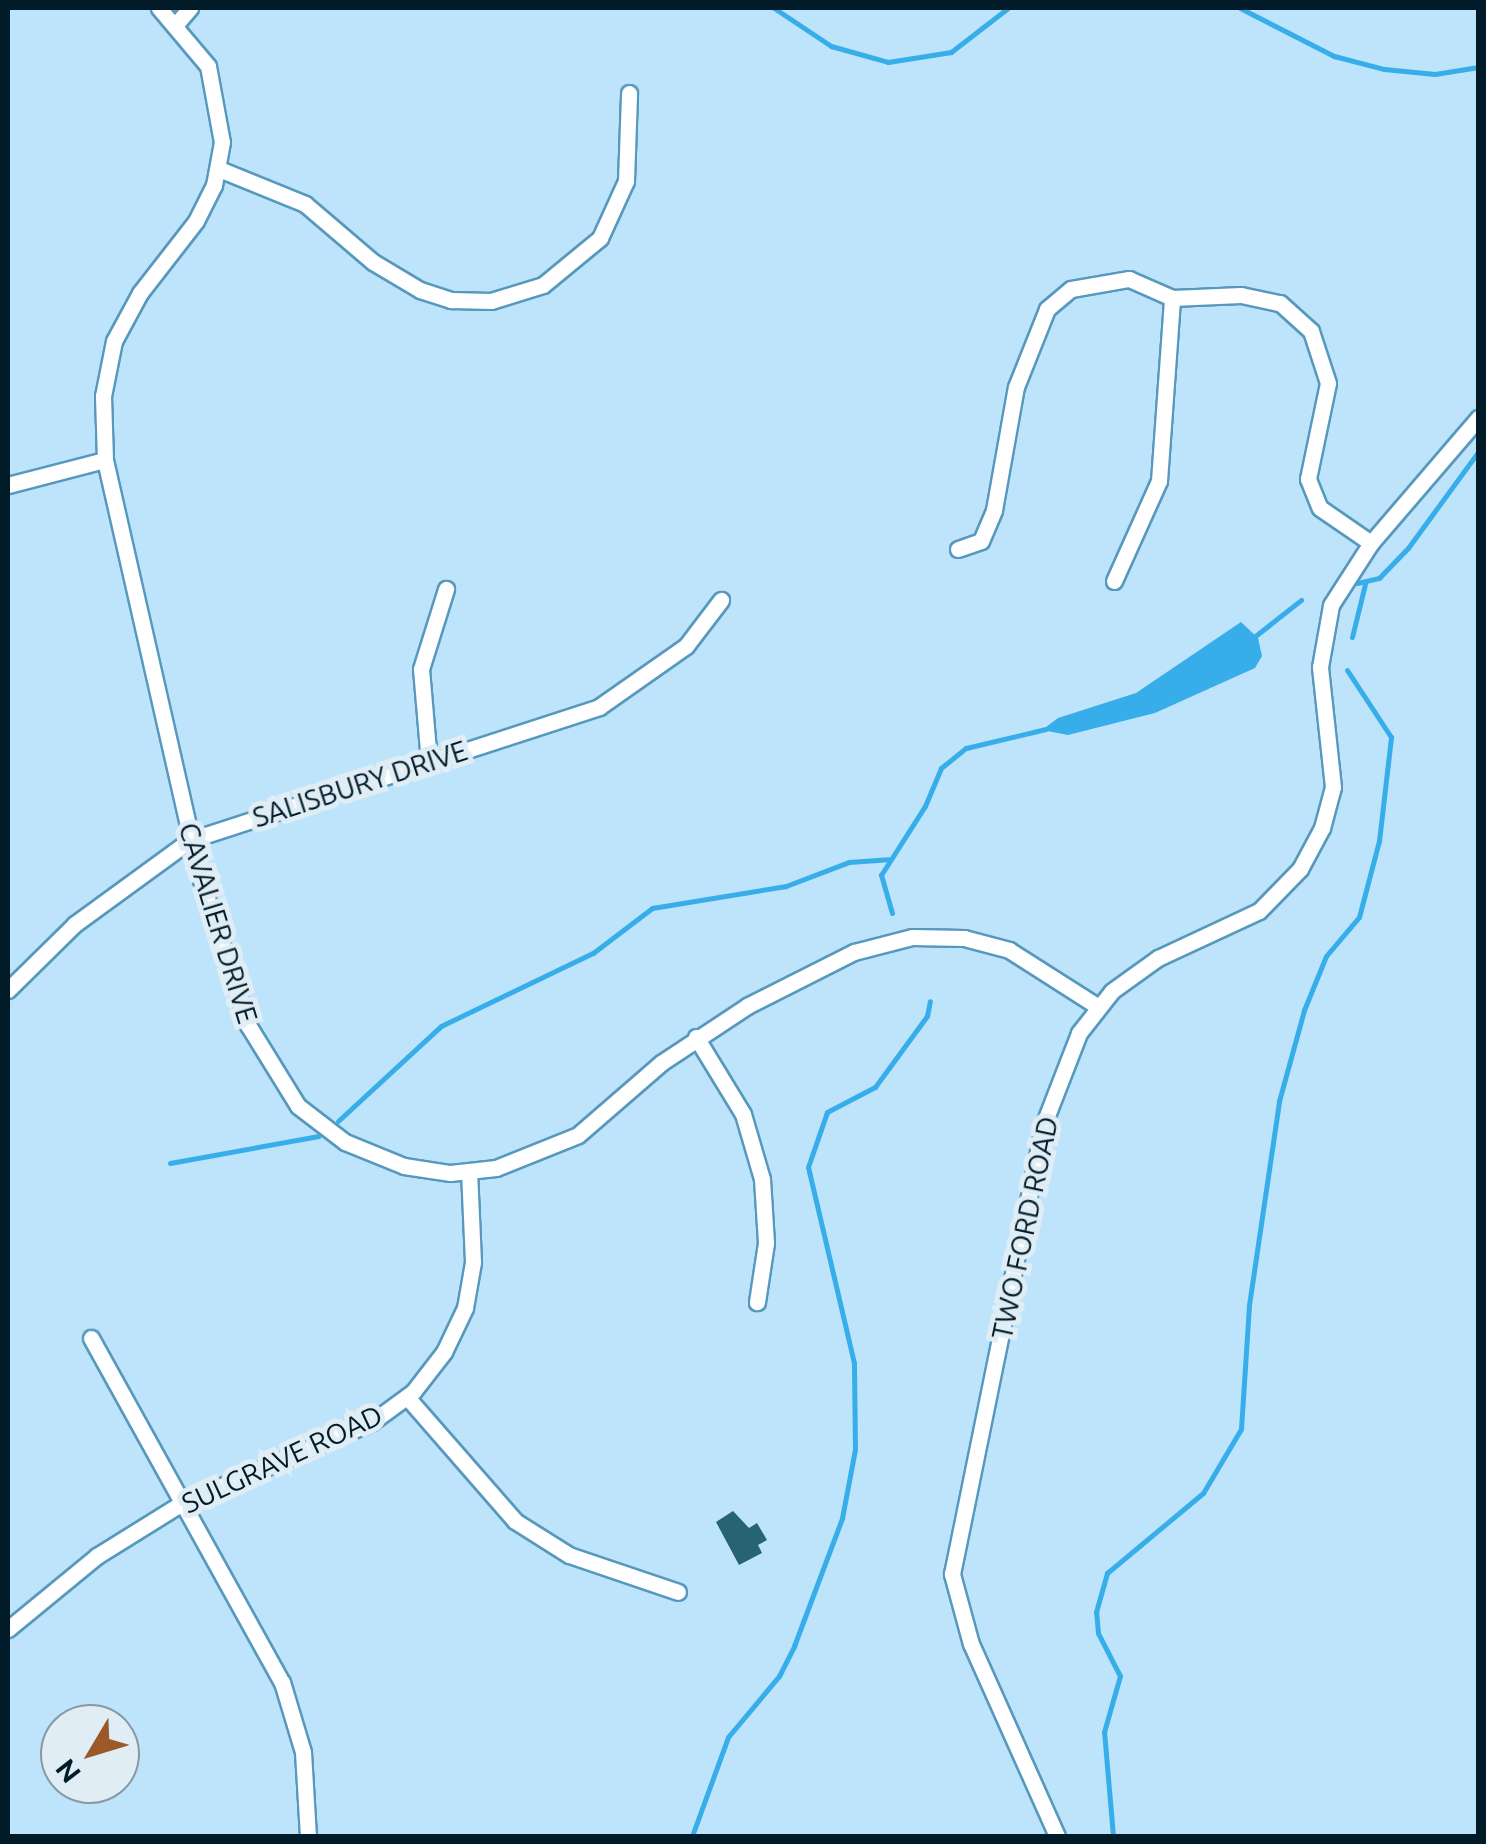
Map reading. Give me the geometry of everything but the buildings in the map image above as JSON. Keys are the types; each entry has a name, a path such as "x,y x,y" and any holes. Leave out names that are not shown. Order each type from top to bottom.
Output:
{"street":[{"name":"CAVALIER DRIVE","path":"158,8 177,23 198,49 218,94 219,169 196,221 140,294 114,342 103,396 105,460 190,840 248,1025 298,1106 372,1155 424,1171 469,1172 526,1158 578,1135 696,1037 854,952 912,937 964,938 1008,950 1097,1006"},
{"path":"177,23 190,8"},
{"path":"219,169 305,204 373,262 420,290 491,301 544,285 600,238 626,181 629,94"},
{"path":"958,549 981,541 994,510 1016,387 1046,309 1096,280 1129,279 1172,298 1241,295 1280,302 1311,330 1328,383 1308,479 1320,508 1371,542"},
{"path":"1114,581 1159,481 1172,298"},
{"name":"TWO FORD ROAD","path":"1056,1836 971,1644 952,1574 1043,1126 1097,1006 1158,958 1259,911 1312,850 1332,787 1320,668 1324,628 1342,583 1371,542 1478,418"},
{"path":"8,485 105,460"},
{"path":"429,762 421,669 446,589"},
{"name":"SALISBURY DRIVE","path":"8,990 75,924 190,840 628,692 686,646 722,600"},
{"path":"696,1037 743,1114 762,1178 766,1243 757,1302"},
{"name":"SULGRAVE ROAD","path":"8,1630 97,1556 182,1503 372,1422 407,1398 444,1352 465,1308 474,1262 469,1172"},
{"path":"91,1338 282,1682 303,1752 308,1836"},
{"path":"407,1398 515,1521 569,1554 678,1592"}],"water":[{"path":"1241,622 1258,638 1262,656 1255,668 1155,713 1068,735 1042,730 1058,718 1136,693"}],"waterway":[{"path":"774,8 831,46 888,62 951,52 1008,8"},
{"path":"1240,8 1334,56 1384,69 1435,74 1478,67"},
{"path":"1357,583 1379,578 1408,548 1478,452"},
{"path":"1352,637 1365,584"},
{"path":"1254,637 1301,600"},
{"path":"1113,1836 1104,1732 1120,1676 1098,1633 1096,1612 1107,1573 1203,1493 1241,1429 1249,1305 1279,1101 1304,1010 1326,956 1359,917 1379,841 1391,737 1347,670"},
{"path":"892,913 881,875 925,806 941,768 966,748 1046,729"},
{"path":"338,1121 441,1026 593,953 652,908 786,886 849,862 888,859"},
{"path":"692,1836 728,1737 779,1676 794,1646 842,1518 855,1449 854,1363 808,1167 827,1112 875,1087 927,1016 930,1001"},
{"path":"170,1163 319,1136"}]}
